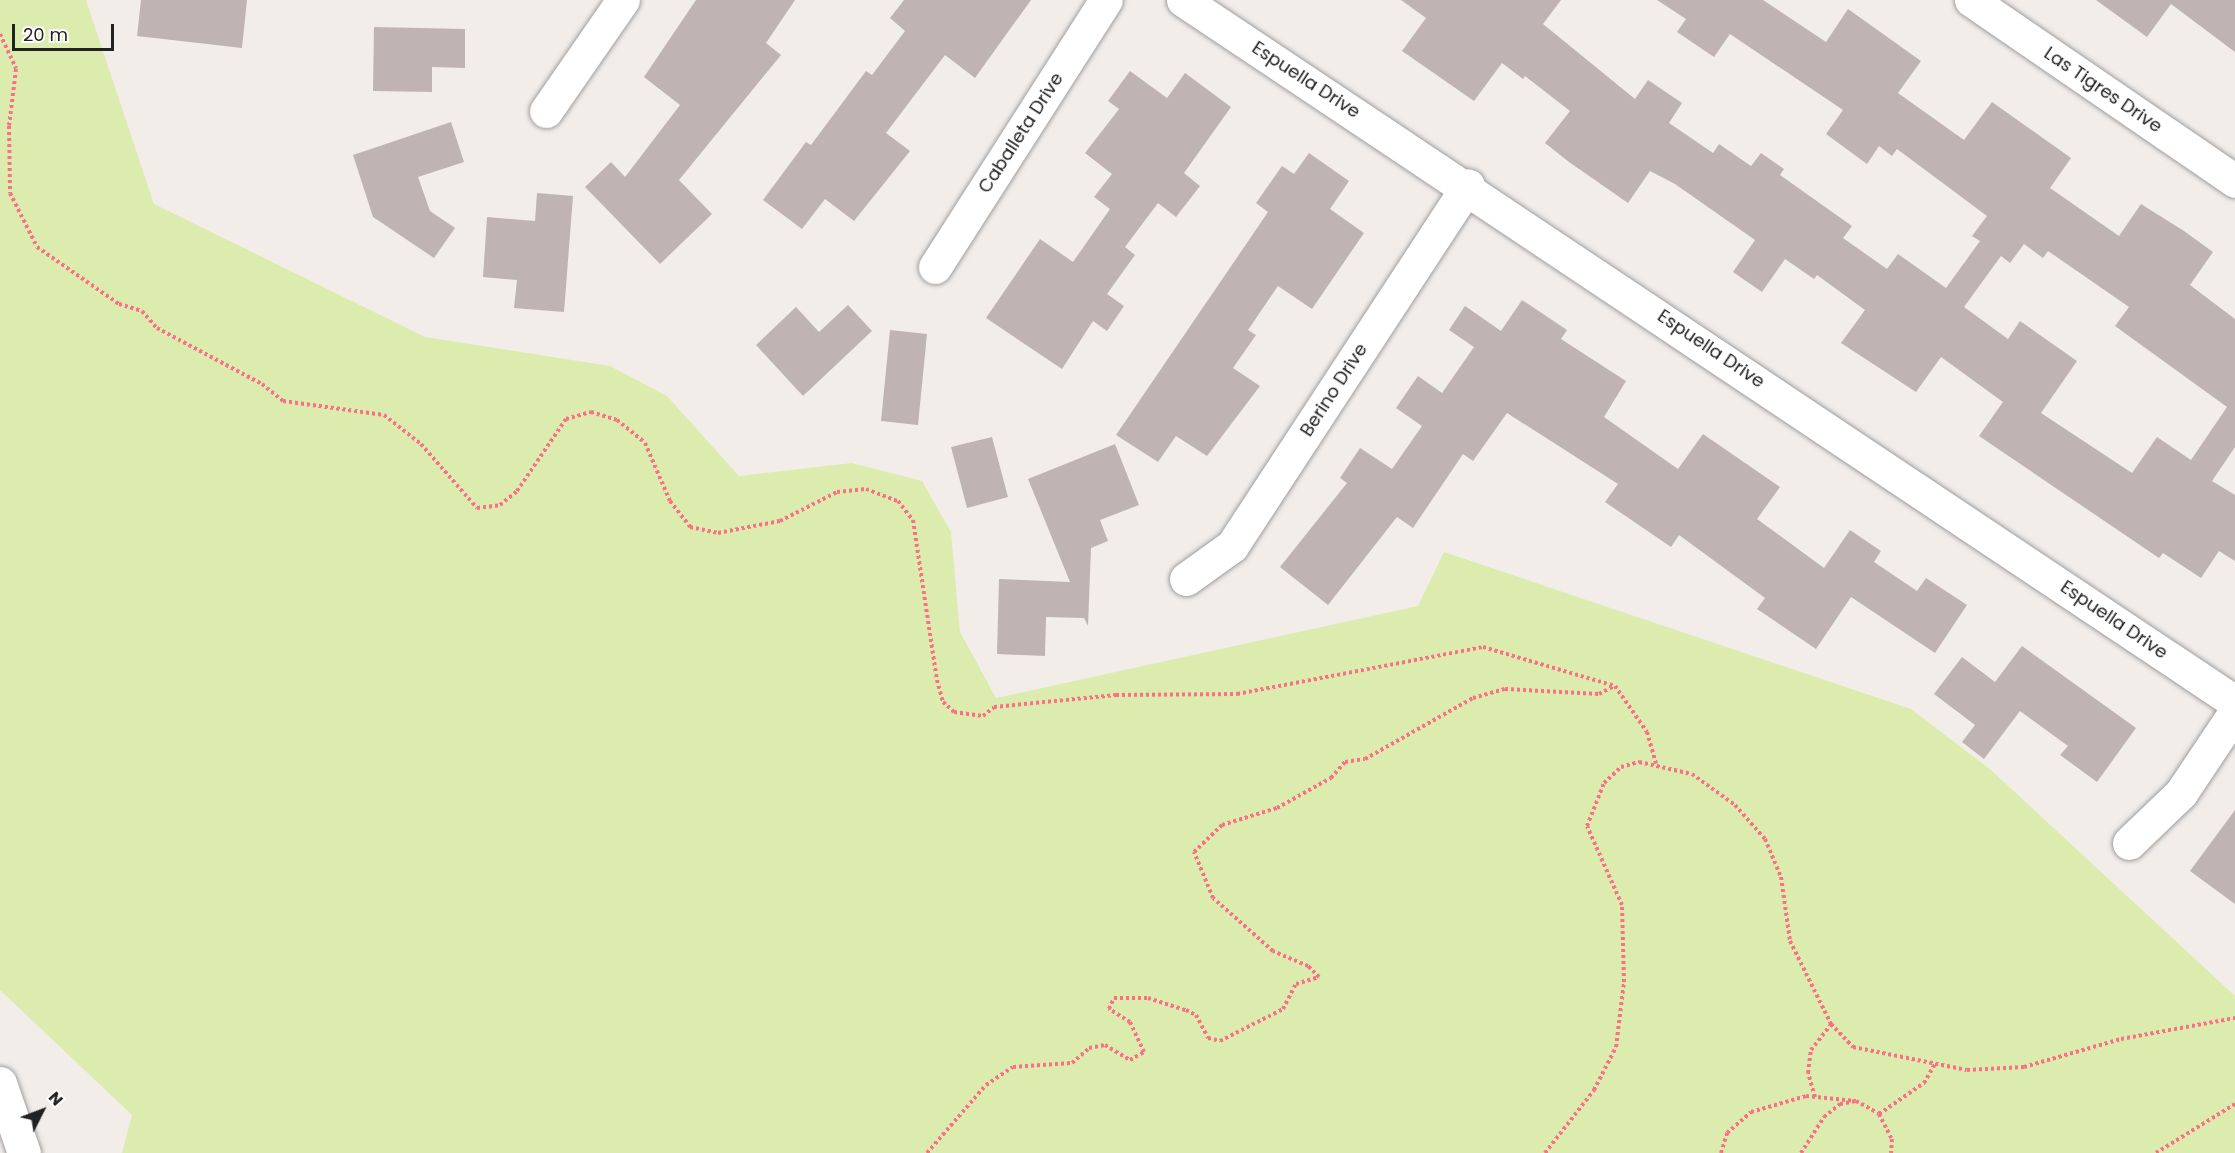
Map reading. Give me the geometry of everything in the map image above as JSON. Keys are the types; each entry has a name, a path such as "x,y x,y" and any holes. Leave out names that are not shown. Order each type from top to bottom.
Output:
{"street":[{"path":"546,111 623,0"},
{"name":"Caballeta Drive","path":"935,267 1106,0"},
{"name":"Espuella Drive","path":"1184,0 1468,185 2235,702"},
{"name":"Las Tigres Drive","path":"1971,0 2235,181"},
{"name":"Berino Drive","path":"1186,579 1232,546 1468,185"},
{"path":"2129,843 2181,793 2235,712"},
{"path":"0,1083 24,1153"}],"path":[{"path":"0,34 16,69 9,126 10,193 37,248 119,304 142,311 157,328 262,384 283,401 384,415 421,444 477,508 500,505 517,491 566,418 591,412 617,420 645,443 670,501 690,527 718,533 780,521 847,491 866,489 898,501 913,520 937,680 943,702 954,712 983,716 994,708 1116,695 1237,693 1483,647 1615,686 1647,732 1656,764"},
{"path":"927,1153 986,1085 1013,1067 1072,1063 1089,1048 1105,1045 1130,1060 1144,1052 1130,1022 1109,1009 1114,998 1148,998 1186,1010 1196,1015 1208,1038 1220,1041 1283,1009 1296,984 1319,977 1308,966 1273,951 1213,898 1194,852 1222,825 1277,808 1331,778 1345,762 1365,759 1473,698 1505,689 1599,694 1615,686"},
{"path":"1545,1153 1594,1090 1616,1047 1622,1020 1622,905 1587,826 1593,803 1622,766 1656,764 1692,774 1735,805 1765,839 1781,877 1790,941 1831,1024 1853,1047 1967,1070 2024,1067 2121,1039 2235,1018"},
{"path":"1815,1097 1808,1073 1811,1050 1831,1024"},
{"path":"1879,1114 1924,1083 1935,1064"},
{"path":"1721,1153 1727,1133 1751,1112 1815,1097 1856,1101 1879,1114 1892,1138 1891,1153"},
{"path":"1801,1153 1824,1117 1840,1104 1856,1101"},
{"path":"2156,1153 2235,1104"}],"green space":[{"path":"0,0 86,0 154,204 425,337 610,366 667,396 739,476 852,463 922,481 951,532 960,632 996,698 1418,606 1444,552 1911,709 1991,770 2235,996 2235,1153 122,1153 132,1115 0,990"}],"building":[{"path":"141,0 247,0 242,48 137,36"},
{"path":"696,0 795,0 766,43 781,55 679,180 712,214 660,264 585,187 611,162 625,177 680,105 644,77"},
{"path":"904,0 1031,0 975,78 945,55 886,133 910,151 854,221 825,199 802,229 763,200 806,142 811,145 866,71 872,75 905,31 890,18"},
{"path":"1401,0 1561,0 1543,24 1635,99 1648,80 1682,103 1669,123 1713,153 1719,144 1751,166 1761,153 1784,169 1780,175 1852,226 1843,238 1887,269 1898,254 1946,288 1980,241 1972,236 1987,216 1897,149 1892,156 1879,146 1867,164 1826,134 1843,110 1730,34 1714,57 1677,32 1686,19 1657,0 1763,0 1826,42 1848,9 1921,61 1898,93 1964,140 1992,102 2071,158 2050,188 2119,236 2141,204 2213,252 2190,285 2235,319 2235,447 2212,481 2235,495 2235,561 2219,551 2201,578 2163,553 2159,558 1979,436 2003,402 1941,357 1916,392 1841,343 1865,310 1817,275 1814,279 1785,259 1762,292 1733,272 1755,240 1675,184 1650,171 1628,203 1545,143 1570,111 1525,76 1523,79 1502,63 1474,101 1402,51 1426,18","holes":["2024,244 2043,258 2048,251 2129,307 2115,326 2227,407 2191,460 2157,437 2132,473 2041,413 2077,361 2020,321 2008,339 1964,307 2001,256 2010,263"]},
{"path":"2096,0 2235,0 2235,52 2171,4 2147,37"},
{"path":"374,27 465,29 465,68 432,67 432,92 373,91"},
{"path":"1130,71 1167,98 1185,73 1231,107 1184,173 1200,186 1176,217 1158,203 1125,247 1135,255 1107,294 1124,306 1107,331 1093,321 1062,369 986,318 1040,239 1073,262 1110,209 1094,197 1112,174 1085,153 1119,109 1108,101"},
{"path":"451,122 464,162 418,177 430,211 455,228 434,258 373,217 353,155"},
{"path":"1309,153 1349,181 1330,209 1364,233 1312,309 1278,286 1248,330 1256,335 1233,368 1260,386 1207,456 1176,436 1158,462 1116,435 1268,212 1256,203 1282,166 1294,174"},
{"path":"537,193 573,196 564,312 514,308 517,280 483,277 487,217 535,221"},
{"path":"1522,300 1567,330 1561,339 1626,381 1604,417 1678,469 1703,434 1780,487 1757,519 1824,568 1850,530 1881,551 1874,562 1917,591 1926,578 1967,605 1935,653 1851,597 1816,649 1757,609 1765,598 1679,535 1671,547 1605,502 1618,484 1507,413 1473,461 1463,454 1413,528 1397,517 1328,605 1280,567 1347,483 1340,478 1360,448 1392,469 1422,426 1396,408 1418,376 1442,393 1474,347 1449,330 1465,306 1501,331"},
{"path":"848,305 872,331 803,396 756,345 796,307 819,332"},
{"path":"890,330 927,334 918,425 881,421"},
{"path":"992,437 1008,497 967,508 951,447"},
{"path":"1115,444 1139,505 1100,520 1108,541 1091,548 1088,626 1084,618 1046,617 1045,656 997,654 999,579 1070,582 1028,479"},
{"path":"2022,646 2136,728 2097,782 2060,755 2068,746 2020,711 1984,759 1962,742 1975,725 1934,694 1962,657 1995,682"},
{"path":"2235,810 2235,904 2190,871"}]}
